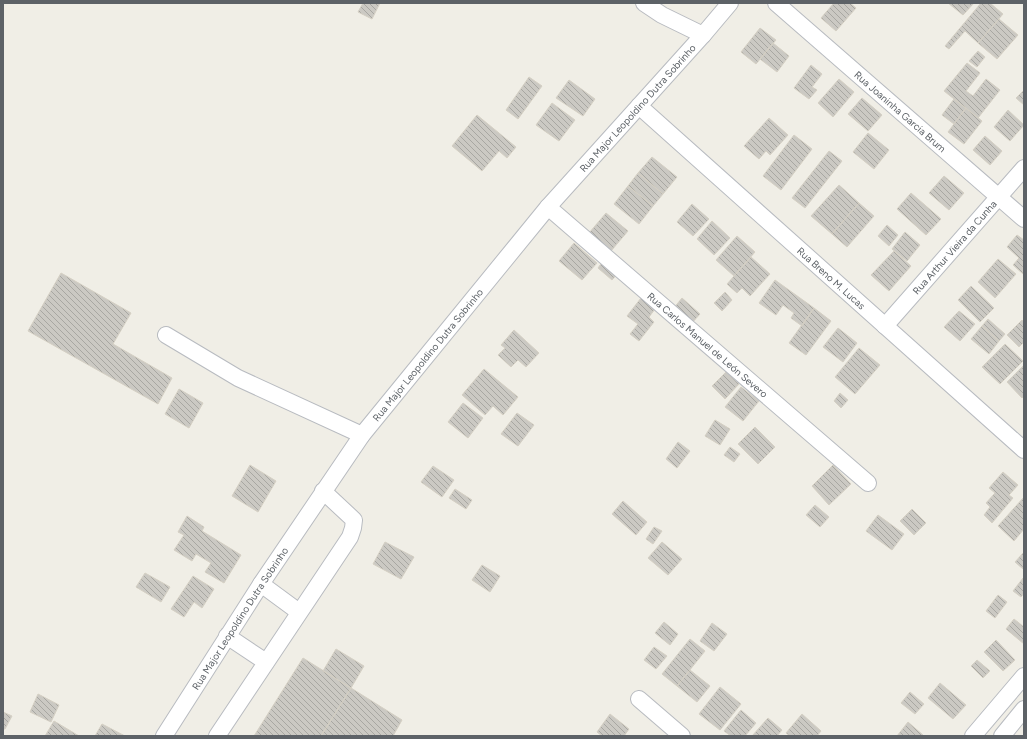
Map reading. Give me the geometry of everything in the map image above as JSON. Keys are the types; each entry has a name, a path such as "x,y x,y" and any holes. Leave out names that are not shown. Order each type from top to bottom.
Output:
{"street":[{"path":"644,3 662,15 703,35"},
{"name":"Rua Major Leopoldino Dutra Sobrinho","path":"164,736 261,584 362,435 548,207 730,3"},
{"name":"Rua Joaninha Garcia Brum","path":"776,3 998,198 1024,219"},
{"name":"Rua Breno M. Lucas","path":"639,106 1024,450"},
{"name":"Rua Arthur Vieira da Cunha","path":"885,326 1024,168"},
{"name":"Rua Carlos Manuel de León Severo","path":"548,207 868,483"},
{"path":"166,335 238,378 362,435"},
{"path":"217,736 350,536 354,520 323,491"},
{"path":"261,584 299,612"},
{"path":"227,636 266,662"},
{"path":"973,736 1024,676"},
{"path":"639,699 678,735"},
{"path":"1002,736 1024,709"}],"building":[{"path":"363,3 380,3 372,19 358,12"},
{"path":"834,3 850,3 856,8 836,31 821,18"},
{"path":"948,3 974,3 963,15"},
{"path":"981,3 990,3 1003,14 978,43 965,31 949,49 945,46"},
{"path":"999,19 1018,35 997,59 978,43"},
{"path":"760,28 776,40 756,64 741,52"},
{"path":"773,43 789,56 777,72 760,59"},
{"path":"978,51 985,57 977,67 969,61"},
{"path":"967,63 980,73 966,91 973,96 986,79 1000,90 978,118 944,91"},
{"path":"811,65 822,74 812,87 817,90 809,99 794,88"},
{"path":"529,77 542,86 518,119 506,110"},
{"path":"839,79 854,92 833,117 818,103"},
{"path":"569,80 595,99 583,116 556,98"},
{"path":"1024,90 1024,105 1016,98"},
{"path":"862,98 882,115 868,131 848,114"},
{"path":"954,99 966,108 954,124 942,115"},
{"path":"552,103 575,120 559,141 536,125"},
{"path":"966,108 982,121 964,144 948,132"},
{"path":"1008,110 1024,125 1010,141 994,127"},
{"path":"477,115 516,147 507,158 499,151 482,171 452,146"},
{"path":"769,118 788,135 770,155 766,151 759,159 744,146"},
{"path":"868,133 889,150 874,169 853,152"},
{"path":"794,135 812,149 781,190 763,176"},
{"path":"985,136 1002,151 990,165 973,150"},
{"path":"829,151 842,161 805,208 792,198"},
{"path":"652,157 677,177 663,194 638,173"},
{"path":"638,173 663,194 653,206 628,186"},
{"path":"944,176 964,193 949,210 929,193"},
{"path":"839,185 859,203 832,234 811,216"},
{"path":"628,186 653,206 639,224 614,204"},
{"path":"911,193 941,219 926,235 897,209"},
{"path":"859,203 874,216 847,247 832,234"},
{"path":"692,204 709,219 693,236 677,222"},
{"path":"606,213 628,231 611,251 589,233"},
{"path":"712,221 730,238 714,255 697,239"},
{"path":"887,225 898,235 889,246 878,236"},
{"path":"905,232 920,245 907,261 892,249"},
{"path":"1017,235 1024,240 1023,274 1013,265 1019,258 1007,247"},
{"path":"737,236 755,252 734,276 716,260"},
{"path":"574,243 597,263 582,280 559,261"},
{"path":"894,251 911,266 889,291 871,275"},
{"path":"751,257 770,274 750,296 742,288 737,293 727,284"},
{"path":"998,259 1016,274 995,298 978,282"},
{"path":"603,261 618,273 612,280 598,268"},
{"path":"61,273 131,313 113,344 172,378 158,404 28,331"},
{"path":"775,280 814,308 802,326 791,318 794,313 783,305 776,315 759,303"},
{"path":"971,286 994,308 980,322 958,300"},
{"path":"725,292 732,300 722,311 714,303"},
{"path":"641,298 655,309 649,317 654,322 639,341 630,334 638,324 627,316"},
{"path":"682,298 700,314 691,324 673,309"},
{"path":"814,308 831,321 806,355 789,343"},
{"path":"959,311 975,324 960,341 944,327"},
{"path":"988,319 1005,334 999,341 982,326"},
{"path":"1022,320 1024,322 1024,342 1019,347 1007,335"},
{"path":"982,326 999,341 989,354 971,339"},
{"path":"838,328 857,343 843,362 823,347"},
{"path":"514,330 539,353 526,367 518,360 511,367 498,355 505,348 501,345"},
{"path":"1005,344 1023,361 1000,384 982,367"},
{"path":"859,348 880,365 855,394 835,377"},
{"path":"1024,365 1024,396 1022,398 1007,382"},
{"path":"484,369 518,397 503,415 493,406 485,415 462,395"},
{"path":"726,372 739,384 725,399 712,386"},
{"path":"741,387 759,401 743,421 725,407"},
{"path":"179,389 203,403 189,428 165,414"},
{"path":"840,393 848,400 841,408 834,401"},
{"path":"463,403 483,418 468,438 448,422"},
{"path":"517,413 534,425 518,446 501,434"},
{"path":"715,420 730,429 720,445 705,436"},
{"path":"755,427 775,447 758,464 738,444"},
{"path":"678,442 690,451 677,468 666,459"},
{"path":"730,447 740,454 734,462 724,455"},
{"path":"250,465 276,481 258,512 232,496"},
{"path":"833,465 851,484 829,505 812,486"},
{"path":"433,466 454,480 442,497 421,482"},
{"path":"1003,472 1018,485 1009,495 1013,498 992,523 984,515 990,507 986,503 995,493 989,488"},
{"path":"455,489 472,500 466,509 449,498"},
{"path":"1024,497 1024,529 1014,541 998,526"},
{"path":"623,501 647,522 636,535 612,514"},
{"path":"815,505 829,517 820,527 806,515"},
{"path":"912,509 926,523 914,535 900,521"},
{"path":"878,515 904,534 892,550 866,531"},
{"path":"187,516 204,527 202,531 241,555 224,583 205,572 211,563 196,554 192,561 174,550 184,535 178,532"},
{"path":"654,527 662,531 653,544 646,539"},
{"path":"385,542 414,557 401,579 373,564"},
{"path":"662,542 682,559 668,575 648,558"},
{"path":"1023,553 1024,554 1023,569 1015,562"},
{"path":"482,565 500,576 490,592 472,580"},
{"path":"145,573 170,587 161,602 136,587"},
{"path":"193,576 214,589 202,608 194,602 184,617 171,609"},
{"path":"1023,578 1024,593 1021,597 1013,591"},
{"path":"998,595 1007,602 995,618 986,611"},
{"path":"1014,619 1024,627 1024,644 1006,629"},
{"path":"664,622 678,634 670,645 655,633"},
{"path":"712,623 727,634 714,651 700,641"},
{"path":"690,639 705,651 677,686 662,674"},
{"path":"996,640 1015,660 1003,671 984,652"},
{"path":"654,647 667,656 656,669 644,660"},
{"path":"336,649 364,666 351,688 323,671"},
{"path":"303,658 351,688 321,736 254,736"},
{"path":"977,660 990,671 983,678 971,666"},
{"path":"690,670 710,686 697,702 677,686"},
{"path":"940,683 966,705 953,719 928,698"},
{"path":"720,687 741,704 720,730 699,714"},
{"path":"351,688 402,720 393,736 321,736"},
{"path":"910,692 924,704 915,714 901,703"},
{"path":"38,694 59,705 51,722 30,712"},
{"path":"741,710 756,723 745,736 731,736 724,731"},
{"path":"3,712 12,716 5,729 3,729"},
{"path":"610,714 629,729 624,736 602,736 597,732"},
{"path":"802,714 821,731 817,736 790,736 786,733"},
{"path":"768,718 782,730 777,736 752,736"},
{"path":"54,721 79,736 45,736"},
{"path":"908,722 923,735 897,736"},
{"path":"102,724 125,736 95,736"}]}
